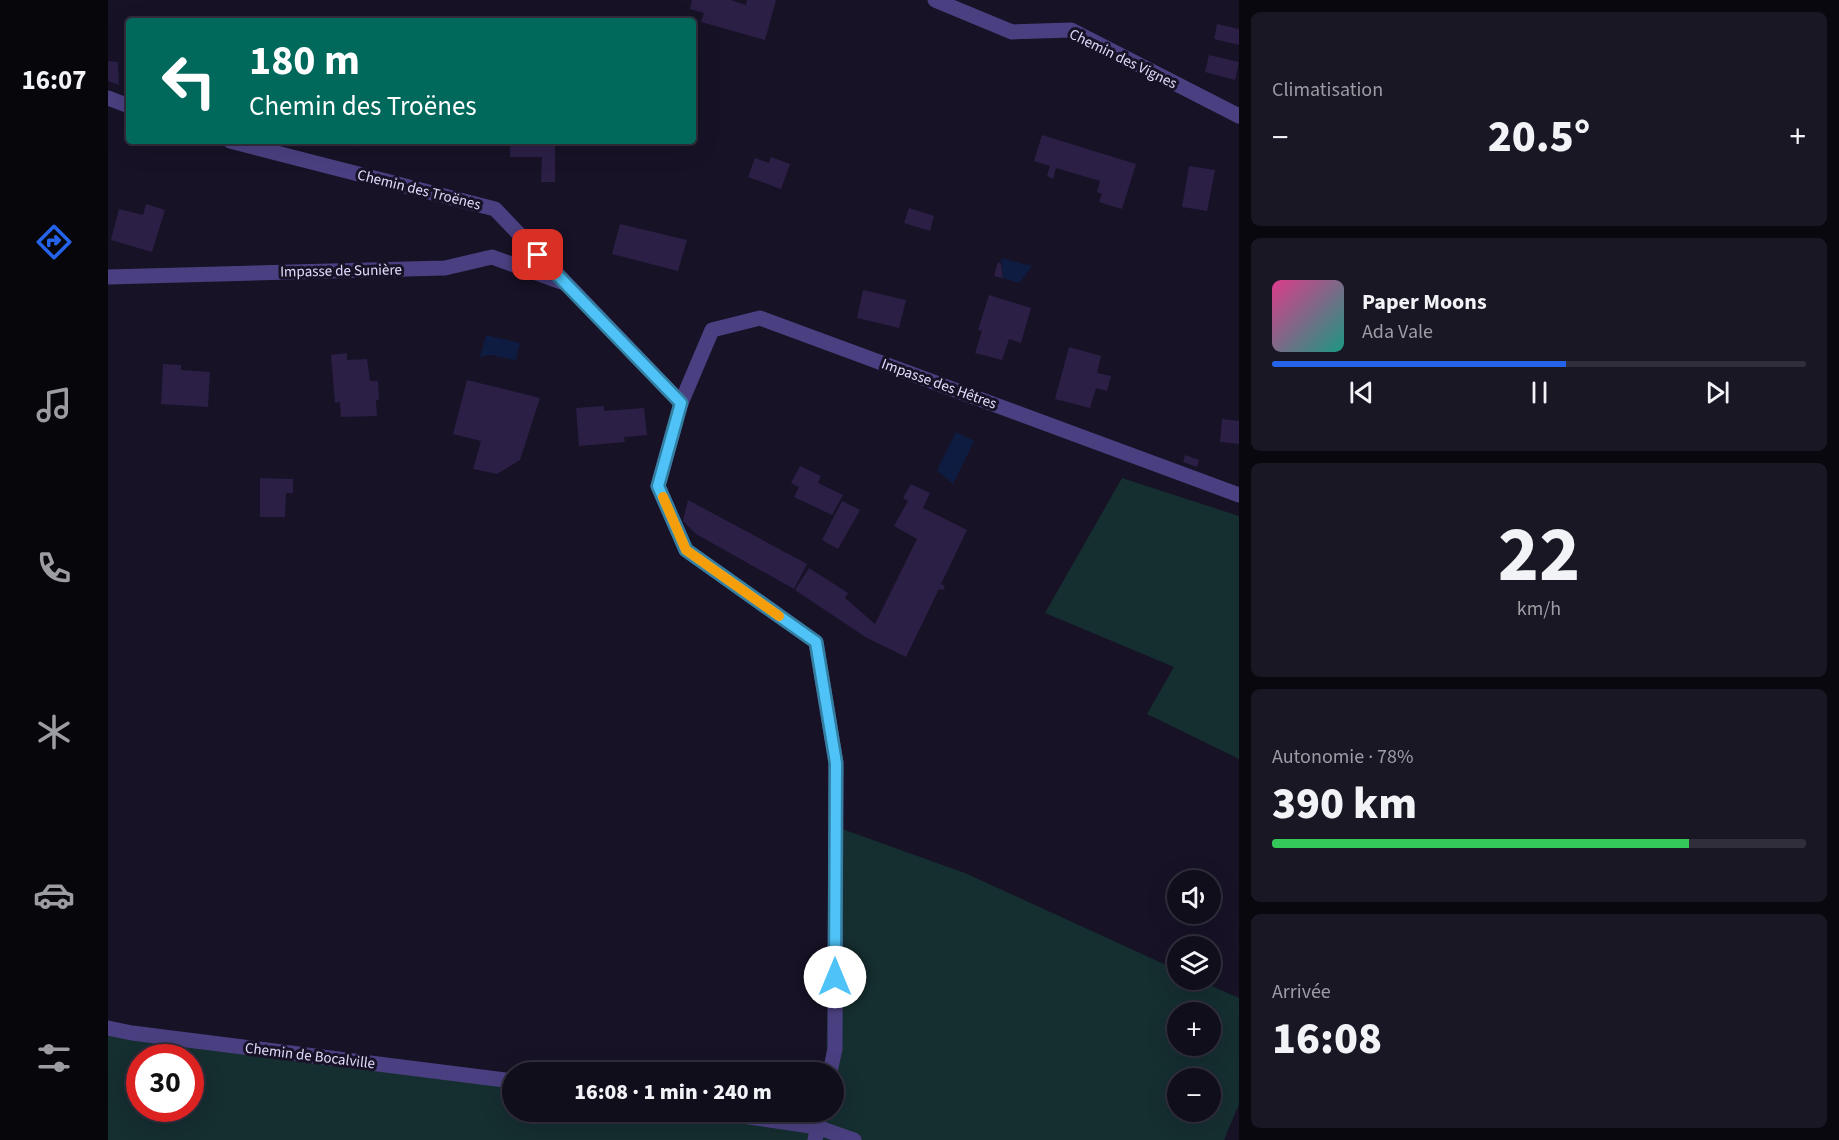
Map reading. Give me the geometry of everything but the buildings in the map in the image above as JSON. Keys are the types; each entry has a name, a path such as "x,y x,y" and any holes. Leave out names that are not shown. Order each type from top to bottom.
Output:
{"street":[{"name":"Chemin des Vignes","path":"935,0 1012,32 1071,30 1239,116"},
{"path":"108,98 126,105"},
{"name":"Chemin des Troënes","path":"242,144 495,209 681,403"},
{"name":"Impasse de Sunière","path":"108,277 445,268 492,257 567,285"},
{"name":"Impasse des Hêtres","path":"681,403 712,330 759,318 1239,495"},
{"path":"681,403 658,486 686,550 816,642 836,763 835,1048 832,1062"},
{"name":"Chemin de Bocalville","path":"108,1028 132,1033 502,1080"},
{"path":"789,1122 818,1126 854,1140"}],"green space":[{"path":"1122,478 1239,516 1239,759 1147,714 1174,667 1045,613"},
{"path":"831,825 965,873 1167,965 1167,990 1221,990 1239,998 1239,1104 1224,1140 108,1140 108,1021 141,1036 201,1044 126,1044 126,1122 204,1122 204,1044 502,1085 502,1122 758,1122 786,1126 789,1122 844,1122 844,1062 826,1062"}],"water":[{"path":"1001,258 1031,266 1031,268 1019,283 1003,278"},
{"path":"486,335 520,343 516,360 490,355 480,357"},
{"path":"956,432 974,441 953,484 937,470"}],"slow traffic":[{"path":"663,497 686,550 779,616"}],"route":[{"path":"538,255 681,403 658,486 686,550 816,642 836,763 835,977"}]}
